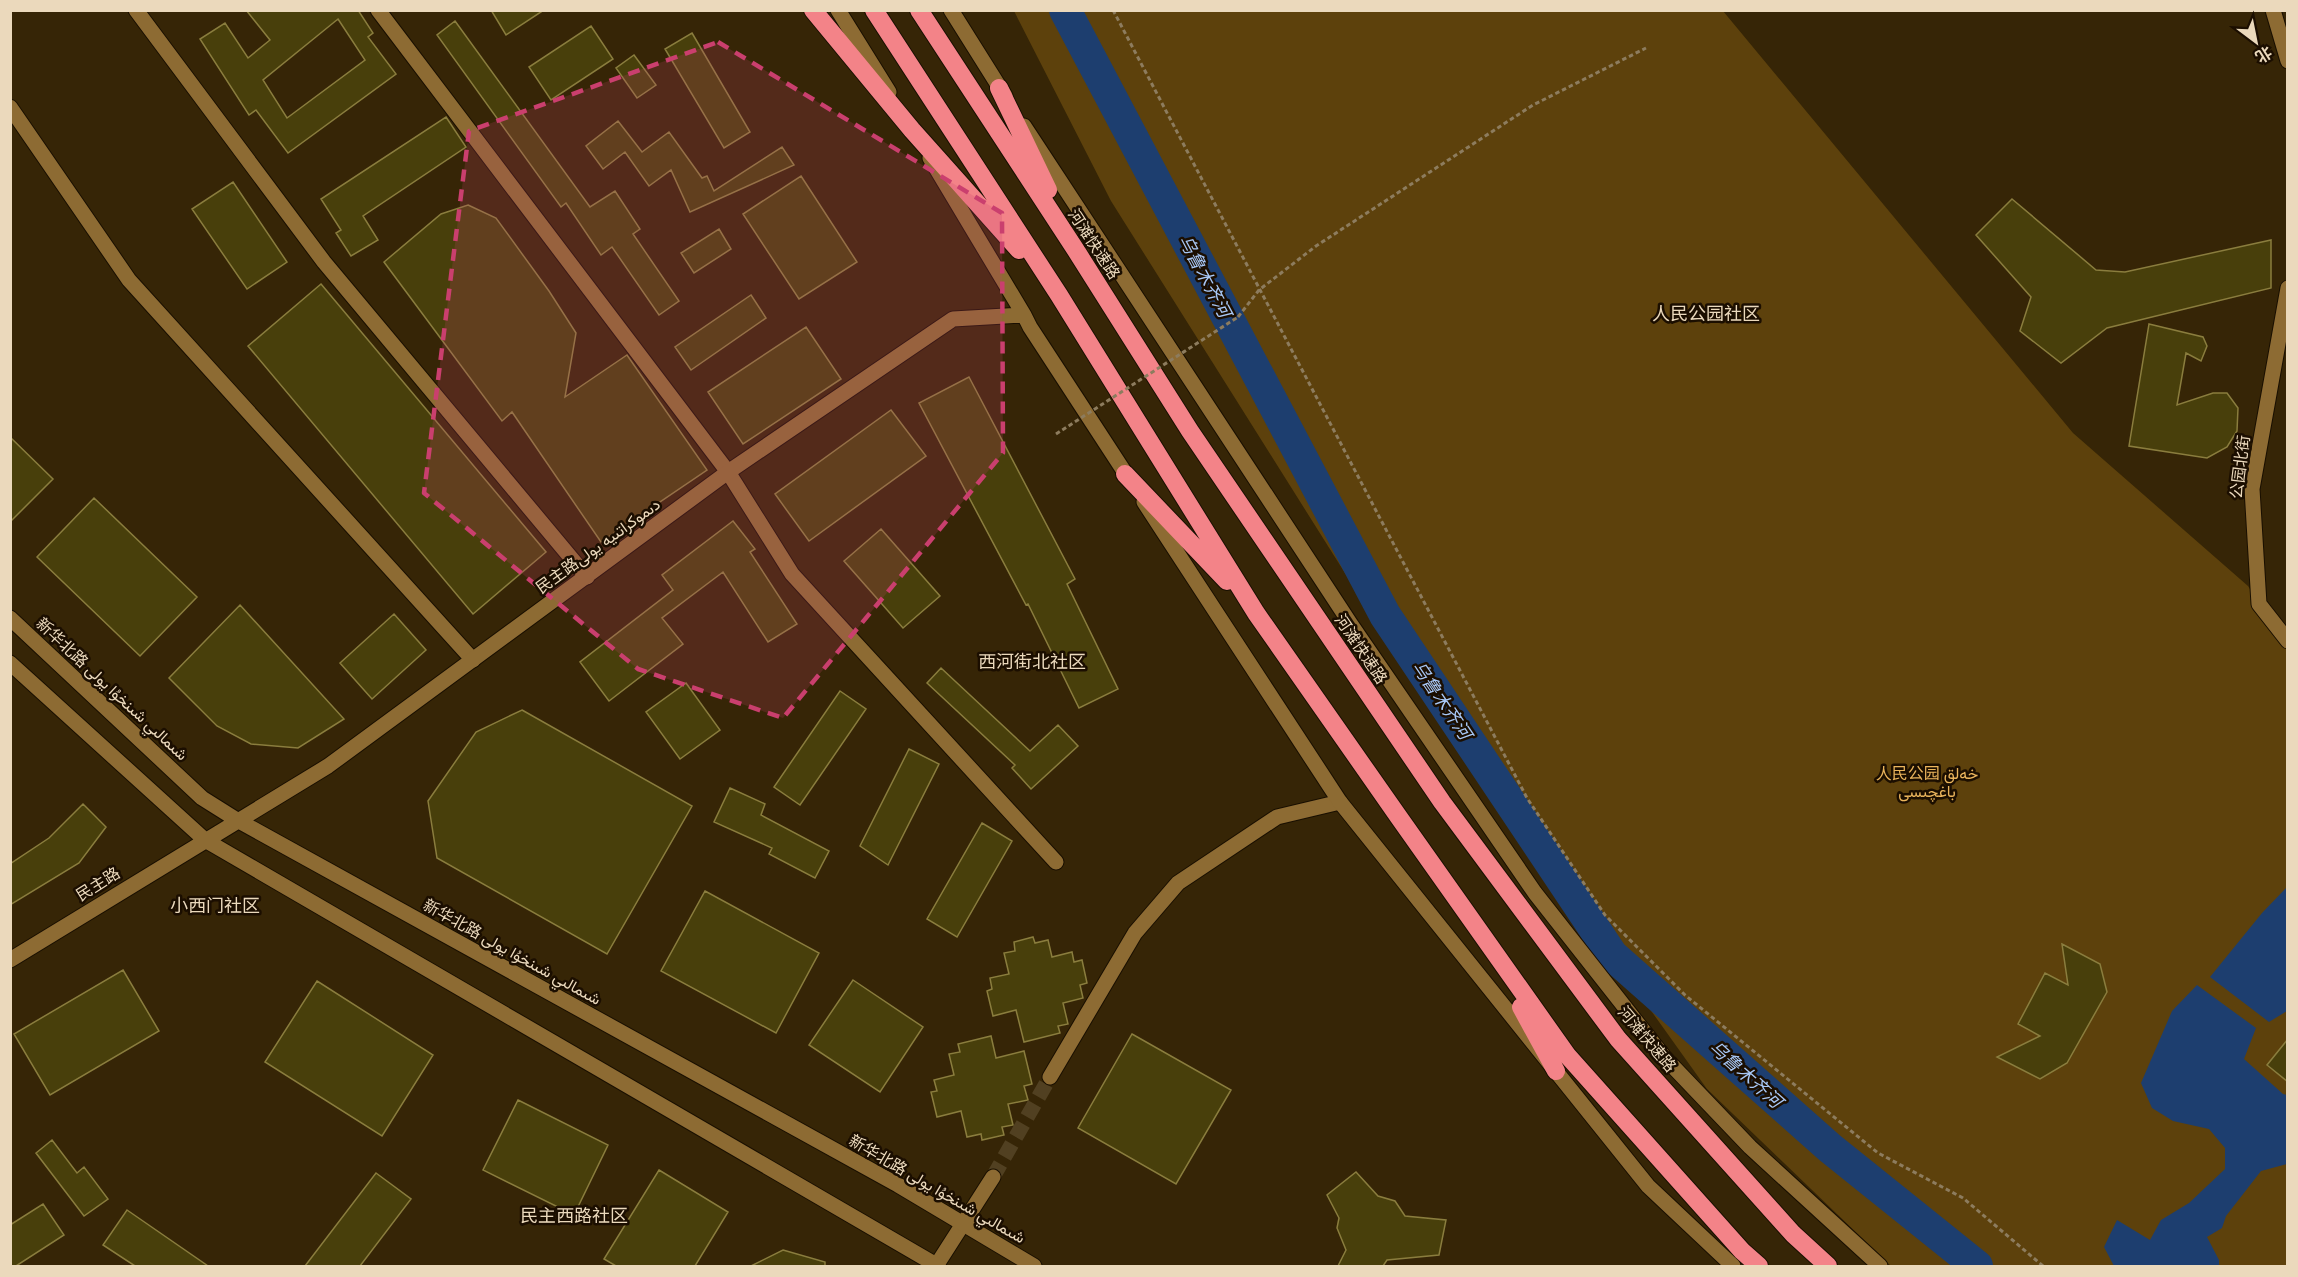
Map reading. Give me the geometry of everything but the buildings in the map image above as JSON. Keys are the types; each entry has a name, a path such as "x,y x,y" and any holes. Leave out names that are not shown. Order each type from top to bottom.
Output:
{"highway":[{"path":"813,10 912,130 1059,295"},
{"path":"874,10 1059,295 1256,613 1485,939 1567,1055 1742,1251 1759,1266"},
{"name":"河滩快速路","path":"919,10 1077,252 1190,431 1442,802 1618,1039 1793,1234 1828,1266"},
{"path":"999,87 1077,252"},
{"path":"1125,474 1256,613"},
{"path":"1485,939 1556,1071"}],"street":[{"path":"136,10 324,262 587,577"},
{"path":"378,10 728,472 792,574 1056,862"},
{"path":"838,10 1030,327 1340,802 1648,1186 1734,1266"},
{"path":"951,10 1350,623 1535,893 1664,1057 1750,1147 1880,1266"},
{"path":"2272,10 2288,61"},
{"path":"10,107 129,280 473,660"},
{"name":"公园北街","path":"2288,288 2252,489 2259,604 2288,642"},
{"name":"民主路دىموكراتىيە يولى","path":"205,840 328,766 728,472 953,319 1024,315"},
{"name":"新华北路 شىمالىي شىنخۇا يولى","path":"10,618 202,798 237,820 898,1185 1034,1266"},
{"path":"10,663 205,840 937,1266 993,1177"},
{"path":"1050,1077 1136,933 1178,883 1277,817 1340,802"},
{"name":"民主路","path":"10,960 205,840"}],"path":[{"path":"1113,10 1527,798 1605,915 1685,995 1878,1154 1964,1198 2043,1266"},
{"path":"1056,434 1238,317 1259,290 1316,246 1533,105 1646,48"}],"highlighted area":[{"path":"718,42 1002,213 1003,453 783,718 638,669 424,493 469,131"}],"green space":[{"name":"人民公园 خەلق باغچىسى","path":"1014,11 1723,11 2073,433 2248,586 2287,646 2287,1266 1891,1266 1707,1089 1394,651 1111,201"}],"water":[{"path":"2287,887 2287,1011 2269,1022 2210,977 2262,913"},
{"path":"2197,985 2256,1028 2244,1059 2283,1094 2287,1095 2287,1164 2261,1171 2226,1216 2222,1228 2207,1237 2219,1260 2219,1266 2114,1266 2104,1247 2117,1220 2150,1240 2161,1220 2189,1203 2225,1169 2225,1148 2209,1129 2173,1121 2152,1108 2141,1083 2172,1011"}],"waterway":[{"name":"乌鲁木齐河","path":"1065,10 1385,615 1612,955 1830,1148 1977,1266"}],"tunnel":[{"path":"993,1177 1050,1077"}],"district":[{"name":"人民公园社区","path":"1706,313"},
{"name":"西河街北社区","path":"1032,661"},
{"name":"小西门社区","path":"215,905"},
{"name":"民主西路社区","path":"574,1215"}]}
